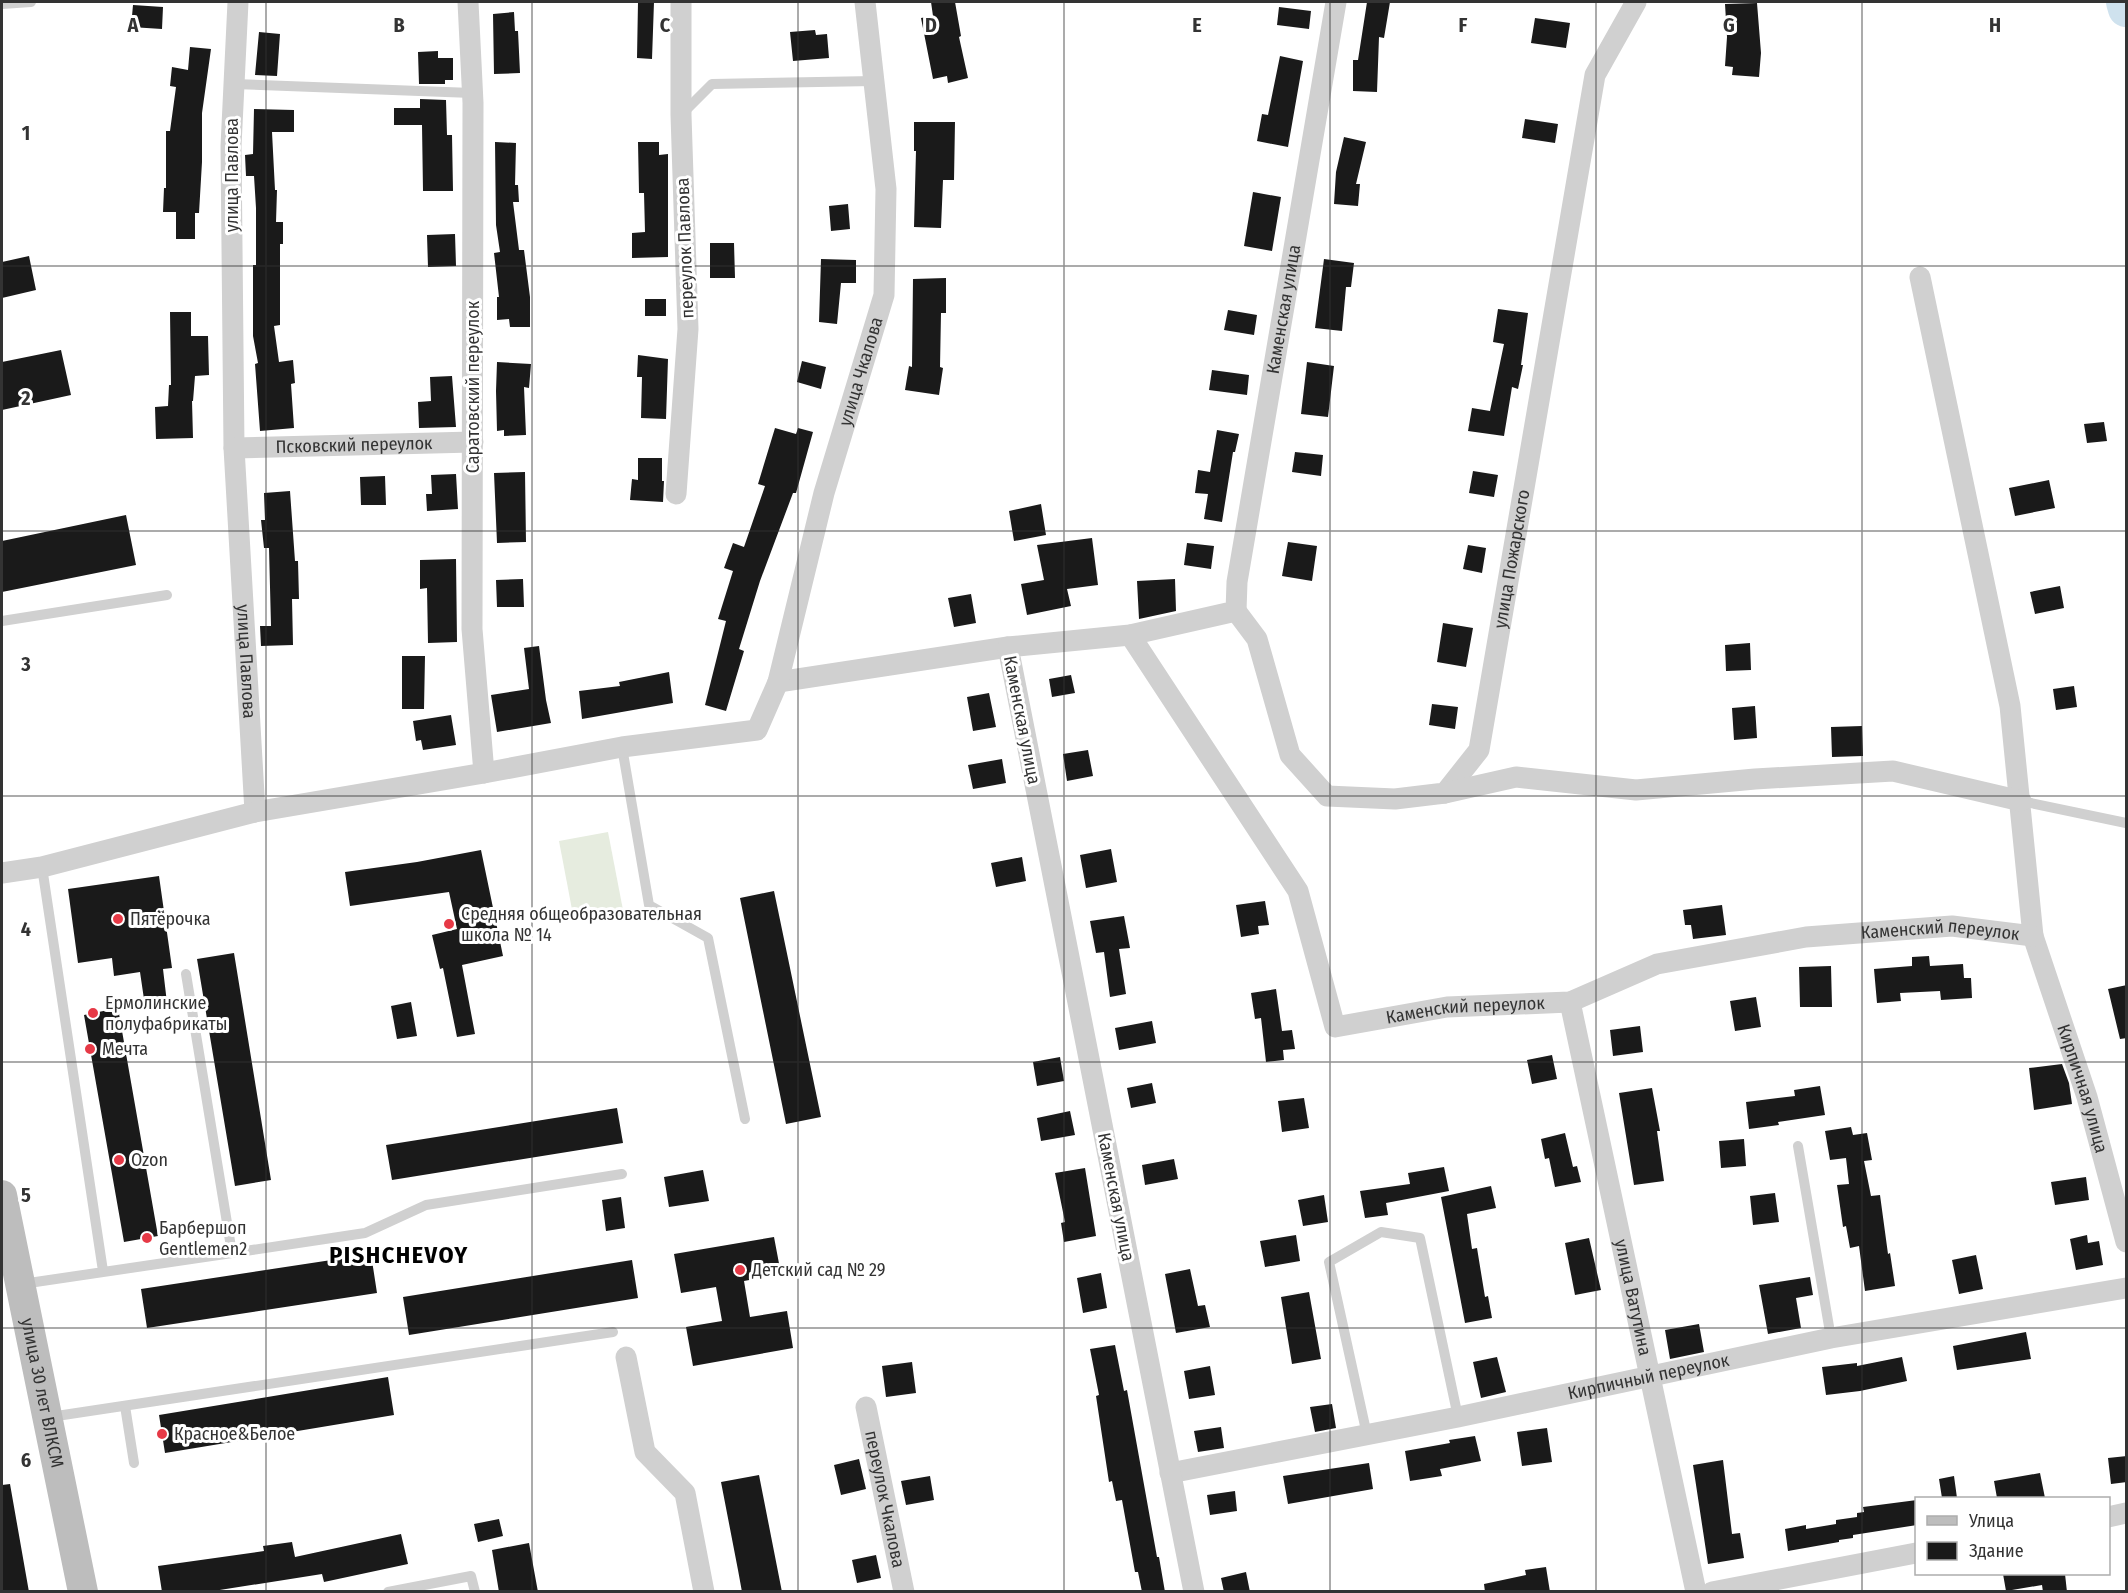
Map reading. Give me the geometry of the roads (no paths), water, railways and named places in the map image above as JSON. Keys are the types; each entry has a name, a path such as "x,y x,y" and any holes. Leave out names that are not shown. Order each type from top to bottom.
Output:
{"main road":[{"name":"улица 30 лет ВЛКСМ","path":"2,1195 83,1592"}],"street":[{"name":"улица Павлова","path":"238,2 231,147 234,448 255,812"},
{"name":"Саратовский переулок","path":"468,2 472,93 472,629 484,773"},
{"name":"переулок Павлова","path":"676,494 688,329 681,115 681,2"},
{"name":"улица Чкалова","path":"622,747 757,730 778,682 824,493 884,295 886,189 865,2"},
{"name":"Каменская улица","path":"1194,1592 1008,647 1130,635 1236,611 1237,582 1336,2"},
{"name":"улица Пожарского","path":"1445,793 1479,750 1595,75 1636,2"},
{"name":"Кирпичная улица","path":"1920,277 2010,706 2033,936 2087,1097 2127,1242"},
{"name":"Псковский переулок","path":"234,448 473,442"},
{"path":"1236,611 1257,639 1290,755 1327,796 1395,799 1445,793 1516,777 1636,790 1893,771 2021,801"},
{"name":"Каменский переулок","path":"1130,635 1298,891 1335,1027 1447,1006 1570,1002 1657,964 1806,937 1952,926 2033,936"},
{"path":"778,682 1008,647"},
{"path":"2,873 42,867 255,812 622,747"},
{"name":"улица Ватутина","path":"1570,1002 1696,1592"},
{"name":"Кирпичный переулок","path":"1170,1473 1649,1378 1831,1338 2127,1287"},
{"path":"626,1357 645,1452 685,1492 704,1592"},
{"name":"переулок Чкалова","path":"866,1407 904,1592"},
{"path":"2110,1517 2127,1513"},
{"path":"1712,1592 1915,1553"}],"lane":[{"path":"2,4 31,2"},
{"path":"681,115 712,84 874,81"},
{"path":"234,84 472,93"},
{"path":"2,621 167,595"},
{"path":"622,747 649,905 708,938 745,1119"},
{"path":"2021,801 2127,823"},
{"path":"42,867 103,1272"},
{"path":"186,974 232,1252"},
{"path":"1798,1146 1831,1338"},
{"path":"19,1284 365,1233 426,1205 622,1174"},
{"path":"1366,1435 1329,1262 1381,1232 1420,1238 1458,1417"},
{"path":"47,1417 613,1332"},
{"path":"125,1406 134,1463"},
{"path":"388,1592 471,1576 475,1592"}],"waterway":[{"path":"2124,2 2126,9"}],"place":[{"name":"Пятёрочка","path":"118,919"},
{"name":"Средняя общеобразовательная школа № 14","path":"449,924"},
{"name":"Ермолинские полуфабрикаты","path":"93,1013"},
{"name":"Мечта","path":"90,1049"},
{"name":"Ozon","path":"119,1160"},
{"name":"Барбершоп Gentlemen2","path":"147,1238"},
{"name":"Детский сад № 29","path":"740,1270"},
{"name":"Красное&Белое","path":"162,1434"}],"district":[{"name":"PISHCHEVOY","path":"399,1255"}]}
